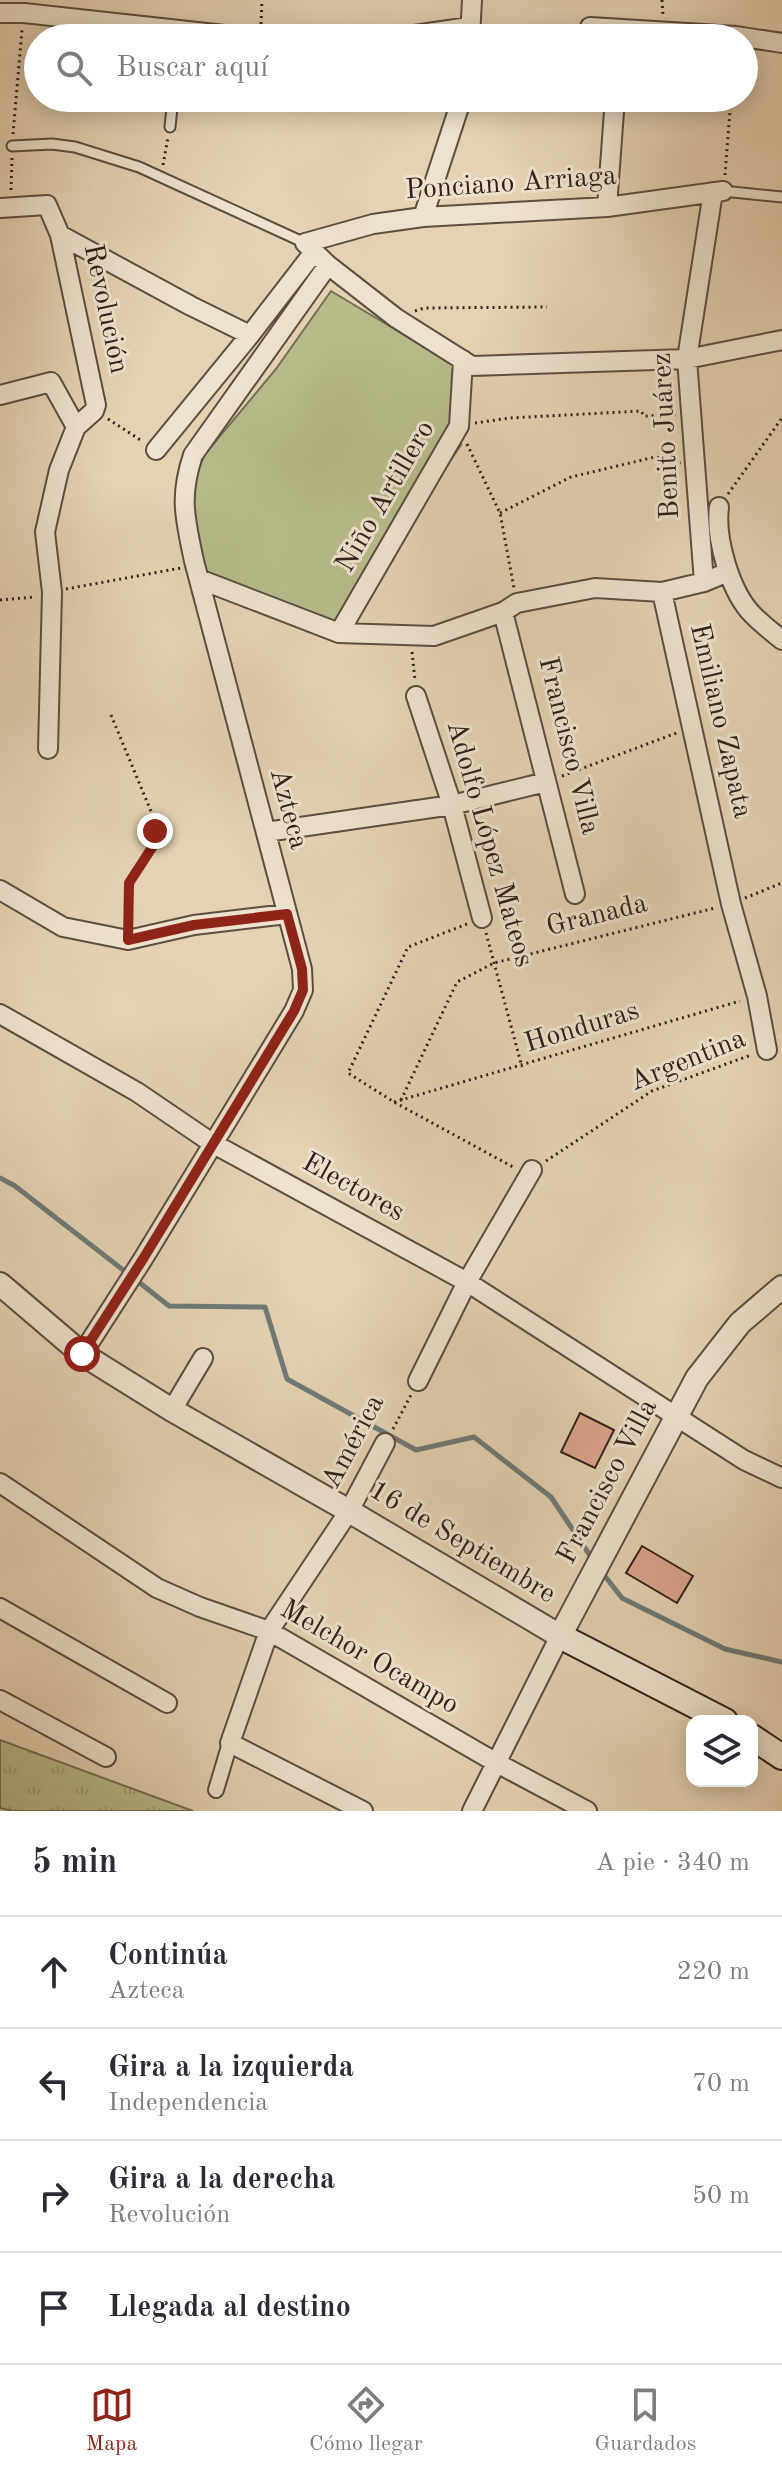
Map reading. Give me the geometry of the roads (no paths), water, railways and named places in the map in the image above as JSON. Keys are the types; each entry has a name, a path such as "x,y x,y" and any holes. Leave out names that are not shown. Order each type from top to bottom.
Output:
{"main road":[{"name":"16 de Septiembre","path":"560,1636 713,1715"},
{"path":"758,1741 782,1757"}],"street":[{"path":"471,24 472,0"},
{"path":"0,13 23,7 123,24"},
{"path":"758,39 782,43"},
{"path":"423,217 457,112"},
{"path":"607,207 614,112"},
{"name":"Ponciano Arriaga","path":"309,248 373,224 423,217 607,207 718,191"},
{"name":"Benito Juárez","path":"704,582 687,359 718,191"},
{"name":"Revolución","path":"5,207 47,205 60,235 96,405 94,411 76,427 59,470 45,532 52,592 48,749"},
{"path":"60,235 250,335"},
{"path":"156,450 250,335 309,248 396,318 472,366 687,359 782,340"},
{"name":"Azteca","path":"82,1354 294,1011 303,990 302,969 197,572 184,512 185,478 193,455 328,265"},
{"name":"Niño Artillero","path":"339,633 459,426 463,360"},
{"path":"0,395 51,382 76,427"},
{"path":"719,507 717,524 728,572 745,606 782,640"},
{"path":"197,572 339,633 411,636 434,636 510,608 595,588 662,592 704,582 728,572"},
{"name":"Emiliano Zapata","path":"662,592 731,904 757,996 767,1050"},
{"name":"Francisco Villa","path":"510,608 546,782 575,894"},
{"name":"Adolfo López Mateos","path":"416,696 452,805 482,918"},
{"path":"266,832 452,805 546,782"},
{"path":"0,890 63,927 128,940 194,925 287,914"},
{"name":"Electores","path":"0,1014 137,1092 212,1143 467,1282 744,1460 782,1478"},
{"name":"América","path":"418,1381 467,1282 532,1170"},
{"name":"16 de Septiembre","path":"0,1284 82,1354 172,1410 560,1636"},
{"name":"Francisco Villa","path":"472,1811 560,1636 697,1378 740,1323 782,1287"},
{"path":"172,1410 203,1358"},
{"name":"América","path":"230,1743 269,1631 349,1511 385,1443"},
{"name":"Melchor Ocampo","path":"0,1483 157,1588 269,1631 495,1762 587,1811"},
{"path":"0,1608 167,1703"},
{"path":"0,1700 106,1757"},
{"path":"216,1790 230,1743 363,1811"}],"lane":[{"path":"170,127 172,112"},
{"path":"12,146 52,144 75,147 139,167 309,248"},
{"path":"718,191 782,197"}],"waterway":[{"path":"0,1178 15,1186 127,1273"},
{"path":"135,1279 169,1306 265,1307 287,1379 416,1450 474,1437 551,1497 593,1560"},
{"path":"601,1571 622,1598 725,1649 782,1662"}]}
